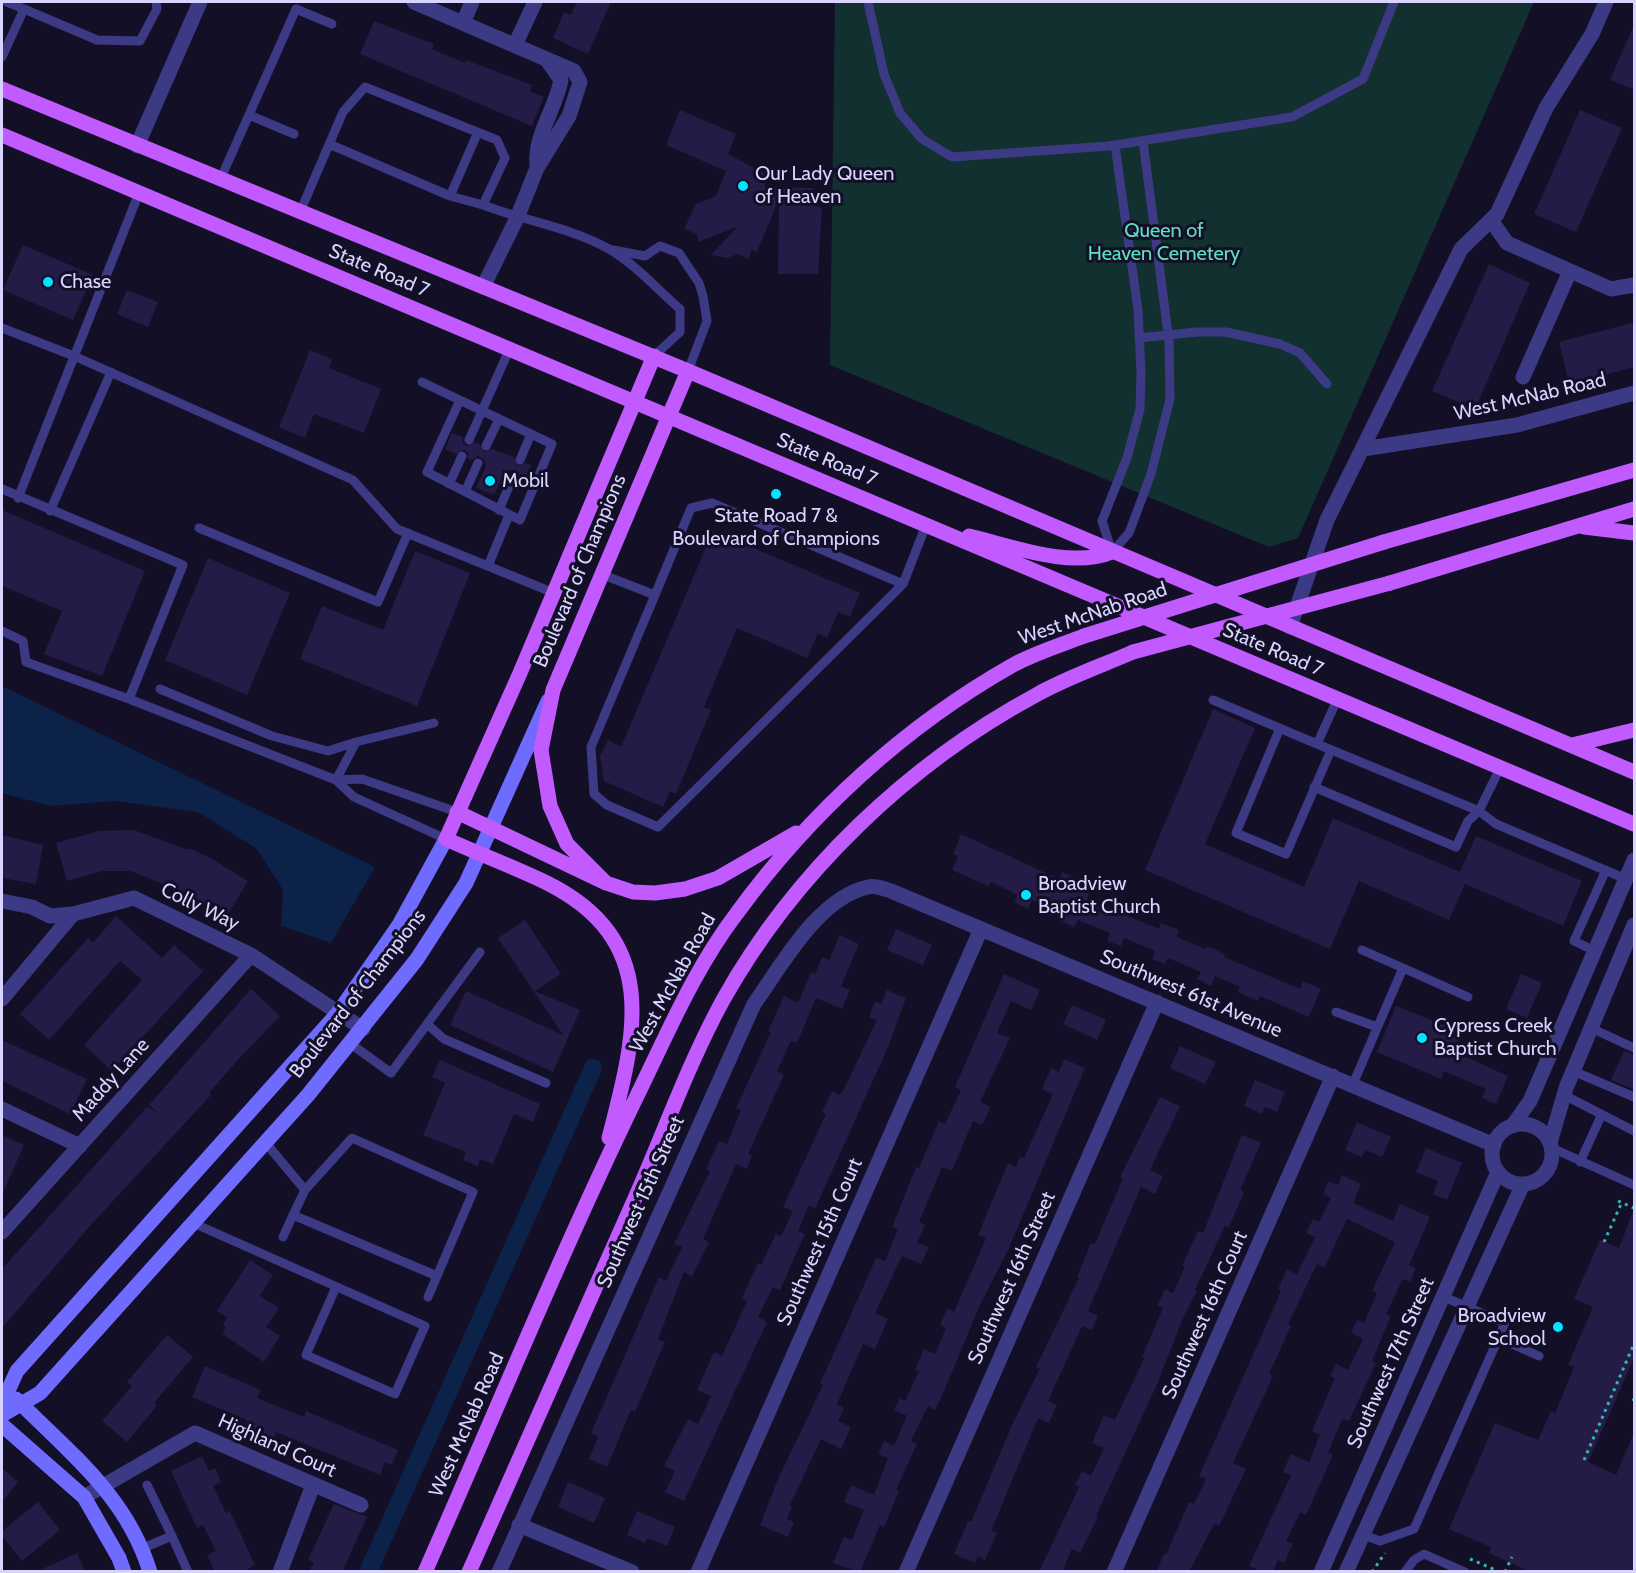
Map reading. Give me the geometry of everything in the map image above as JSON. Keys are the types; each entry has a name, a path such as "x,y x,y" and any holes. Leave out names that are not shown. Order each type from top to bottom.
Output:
{"main road":[{"name":"State Road 7","path":"2,89 654,356 1635,772"},
{"name":"State Road 7","path":"2,135 668,414 928,527 1635,824"},
{"name":"Boulevard of Champions","path":"446,839 554,593 654,356"},
{"name":"Boulevard of Champions","path":"553,690 688,371"},
{"name":"West McNab Road","path":"425,1572 601,1170 693,983 735,914 807,827 871,767 937,714 1015,664 1084,636 1384,542 1635,470"},
{"path":"469,1572 638,1192 681,1087 723,1001 762,935 831,853 892,794 956,745 1036,694 1133,652 1390,583 1635,509"},
{"path":"1578,526 1635,533"},
{"path":"928,527 1072,560 1096,558 1112,552"},
{"path":"553,690 541,750 549,806 567,844 606,883"},
{"path":"1572,745 1635,730"},
{"path":"458,812 606,883 633,892 655,893 685,889 718,878 807,827"},
{"path":"446,839 548,884 578,903 604,926 622,956 631,984 634,1020 628,1062 601,1170"}],"street":[{"path":"137,146 200,2"},
{"path":"414,2 574,71 580,82 569,116 537,168 517,218 483,287"},
{"path":"463,23 472,2"},
{"path":"515,45 535,2"},
{"path":"1290,627 1327,520 1461,249 1497,214 1546,108 1592,34 1606,2"},
{"path":"1491,220 1507,243 1611,289 1635,285"},
{"path":"1523,377 1570,271"},
{"name":"West McNab Road","path":"1363,449 1401,446 1518,425 1635,393"},
{"name":"Boulevard of Champions","path":"2,1415 40,1393 351,1044 417,959 465,883 553,690"},
{"name":"Boulevard of Champions","path":"150,1572 143,1548 104,1485 21,1404 4,1393 17,1371 338,1013 399,926 446,839"},
{"path":"1635,860 1530,1101 1513,1125 1501,1133 1494,1145 1492,1155 1498,1172 1513,1183 1523,1184 1542,1176 1552,1158 1551,1145 1564,1095 1615,969 1631,942 1635,925"},
{"name":"Southwest 61st Avenue","path":"870,886 891,891 1494,1145"},
{"name":"Southwest 15th Street","path":"499,1572 754,1004 808,928 831,905 870,886"},
{"name":"Colly Way","path":"2,901 32,907 50,916 73,914 134,898 251,955 363,1029"},
{"path":"2,999 73,914"},
{"name":"Southwest 15th Court","path":"698,1572 981,929"},
{"path":"1595,951 1615,969"},
{"name":"Maddy Lane","path":"2,1232 251,955"},
{"name":"Southwest 16th Street","path":"906,1572 1157,1002"},
{"name":"Southwest 16th Court","path":"1114,1572 1333,1076"},
{"path":"2,1109 80,1146"},
{"path":"1513,1125 1531,1125 1546,1135 1551,1145"},
{"name":"Southwest 17th Street","path":"1323,1568 1498,1172"},
{"path":"1346,1572 1523,1184"},
{"path":"2,1425 84,1497 119,1558 124,1572"},
{"name":"Highland Court","path":"84,1497 195,1433 362,1505"},
{"path":"280,1572 313,1485"},
{"path":"519,1525 632,1572"},
{"path":"1323,1568 1340,1572"}],"lane":[{"path":"7,2 97,39 140,41 157,9 156,2"},
{"path":"868,2 884,74 900,113 922,139 952,157 1115,145 1292,117 1363,79 1394,2"},
{"path":"2,57 24,9"},
{"path":"220,180 296,9 332,24"},
{"path":"300,212 343,112 365,87 497,140 505,158 483,205"},
{"path":"249,115 294,135"},
{"path":"450,196 478,132"},
{"path":"1112,552 1129,533 1154,463 1170,399 1168,335 1143,141"},
{"path":"329,144 450,196 517,218 564,229 610,250 645,256 660,246 679,253 699,283 707,321 688,371"},
{"path":"1112,552 1102,521 1127,458 1140,409 1139,338 1115,145"},
{"path":"18,498 139,193"},
{"path":"610,250 680,309 680,332 654,356"},
{"path":"2,328 111,372 353,480 397,529 554,593"},
{"path":"1139,338 1226,332 1280,344 1300,353 1327,384"},
{"path":"469,440 510,348"},
{"path":"50,511 111,372"},
{"path":"422,382 460,400 483,411 499,419 552,444 520,520 427,472 460,400"},
{"path":"486,446 499,419"},
{"path":"520,460 531,434"},
{"path":"449,483 462,456"},
{"path":"465,492 478,463"},
{"path":"499,510 513,477"},
{"path":"2,489 18,498 183,565 129,699"},
{"path":"903,584 712,503 691,508 591,747 594,794 607,805 658,826 903,584 928,527"},
{"path":"488,566 509,515"},
{"path":"199,528 378,602 408,533"},
{"path":"601,574 655,595"},
{"path":"2,631 23,641 26,662 129,699 336,780 354,797 446,839"},
{"path":"160,689 272,736 328,751 434,723"},
{"path":"1213,700 1479,811 1496,824 1626,879"},
{"path":"1317,744 1337,700"},
{"path":"1280,728 1236,833 1286,854 1331,750"},
{"path":"336,780 356,742"},
{"path":"1314,787 1456,847 1468,821 1479,811 1500,768"},
{"path":"336,780 362,779 458,812"},
{"path":"1595,951 1574,941 1606,870"},
{"path":"1362,950 1468,997"},
{"path":"351,1044 391,1073 480,952"},
{"path":"1353,1084 1403,968"},
{"path":"1336,1012 1377,1027"},
{"path":"427,1024 444,1039 546,1083"},
{"path":"1591,1028 1635,1048"},
{"path":"1573,1071 1635,1097"},
{"path":"1564,1095 1601,1116 1635,1131"},
{"path":"1580,1162 1601,1116"},
{"path":"283,1237 305,1190 352,1138 472,1192 428,1297"},
{"path":"265,1142 305,1190"},
{"path":"1551,1145 1580,1162 1635,1185"},
{"path":"293,1215 436,1276"},
{"path":"193,1223 425,1326 395,1394 306,1355 336,1287"},
{"path":"1363,1535 1380,1541 1414,1529 1505,1323 1444,1297"},
{"path":"1498,1338 1539,1356"},
{"path":"147,1485 188,1572"},
{"path":"143,1548 172,1536"},
{"path":"1405,1572 1414,1560 1424,1554 1465,1572"}],"path":[{"path":"1604,1242 1620,1201 1635,1208"},
{"path":"1584,1460 1634,1346"},
{"path":"1599,1425 1604,1428"},
{"path":"1505,1572 1512,1557"}],"green space":[{"name":"Queen of Heaven Cemetery","path":"835,2 1534,2 1298,538 1269,547 830,365"}],"water":[{"path":"2,686 375,867 331,943 281,926 283,890 257,849 198,812 115,801 50,806 2,793"}],"building":[{"path":"577,2 611,2 588,54 553,38 564,12 571,15"},
{"path":"374,21 434,44 432,49 465,63 466,60 532,85 530,91 544,97 532,126 360,54"},
{"path":"1635,23 1635,90 1610,80"},
{"name":"Our Lady Queen of Heaven","path":"680,110 736,134 728,154 769,176 764,187 813,188 813,205 822,208 818,274 778,274 779,199 757,252 752,250 748,259 738,254 727,258 711,255 737,227 698,242 697,234 684,229 696,204 716,196 726,171 666,145"},
{"path":"1580,110 1622,128 1576,232 1534,214"},
{"name":"Chase","path":"23,245 93,275 73,320 3,290"},
{"path":"1489,264 1530,283 1475,409 1432,391"},
{"path":"127,290 158,302 148,327 117,314"},
{"path":"1635,322 1635,367 1569,384 1559,342"},
{"path":"310,350 332,359 329,368 381,389 364,433 314,414 305,438 279,427"},
{"path":"452,433 463,437 463,443 467,446 475,442 480,444 484,452 492,449 514,457 518,466 526,463 531,465 524,482 519,480 518,473 512,470 504,474 494,495 476,488 486,466 484,460 478,456 472,460 468,459 468,453 464,450 456,454 445,449"},
{"path":"2,510 145,571 102,676 44,654 62,611 2,586"},
{"path":"713,531 860,593 850,617 838,612 827,638 818,633 807,658 737,628 704,707 711,710 676,794 670,791 663,807 604,781 600,756 608,740 621,747"},
{"path":"415,551 470,573 417,706 300,659 322,606 383,630"},
{"path":"208,558 290,593 247,695 165,660"},
{"path":"1213,709 1255,728 1205,844 1304,887 1333,818 1460,872 1476,836 1582,881 1563,926 1465,884 1449,920 1359,881 1330,949 1145,870"},
{"path":"134,830 188,850 189,848 248,881 227,916 196,898 131,871 102,871 67,881 56,843 99,831"},
{"path":"961,834 1059,879 1062,872 1092,885 1087,899 1159,929 1161,923 1179,930 1177,937 1205,949 1207,946 1225,954 1224,957 1300,989 1303,981 1321,989 1309,1017 1260,996 1258,1001 1238,992 1240,987 1215,976 1211,986 1197,979 1201,972 1168,958 1165,964 1152,959 1155,951 1124,938 1121,946 1107,941 1110,933 1078,920 1074,927 1060,921 1064,913 1032,900 1028,909 1014,902 1018,895 991,882 989,886 952,870 958,856 953,854"},
{"path":"2,835 43,845 36,884 2,878"},
{"path":"116,916 162,958 174,945 203,971 112,1071 84,1045 142,980 120,961 49,1040 20,1014 88,938 93,943"},
{"path":"525,920 561,974 535,991 580,1010 553,1072 450,1025 466,991 563,1035 498,938"},
{"path":"896,929 932,945 923,965 887,950"},
{"path":"840,935 859,944 841,986 850,990 842,1009 816,998 797,1043 791,1041 777,1071 784,1075 748,1154 752,1156 747,1169 736,1164 703,1239 709,1242 692,1277 684,1272 658,1339 665,1342 635,1412 631,1410 607,1467 589,1459 598,1437 591,1433 659,1277 666,1281 682,1247 674,1244 710,1171 706,1169 719,1141 727,1144 741,1110 736,1108 771,1032 768,1031 784,996 798,1003 811,972 815,974 822,957 829,960"},
{"path":"1004,974 1040,990 1031,1010 1011,1001 997,1033 1010,1038 980,1102 991,1107 982,1125 973,1121 952,1171 942,1167 919,1222 925,1225 917,1243 929,1247 921,1264 902,1256 875,1313 888,1319 875,1349 863,1344 837,1404 844,1408 838,1421 851,1427 841,1449 821,1439 790,1505 792,1506 787,1519 794,1522 788,1537 760,1525 778,1479 823,1385 820,1384 876,1258 885,1261 898,1229 892,1227 916,1167 919,1168 939,1121 945,1124 961,1090 955,1087"},
{"path":"1521,974 1542,983 1527,1018 1506,1009"},
{"path":"251,989 280,1016 236,1062 209,1093 211,1095 89,1227 2,1328 2,1269 147,1107 157,1112 149,1105"},
{"path":"887,990 906,998 889,1045 815,1209 809,1205 798,1231 805,1234 780,1290 773,1287 758,1317 767,1322 684,1501 665,1492 675,1471 664,1466 688,1419 698,1424 711,1396 697,1390 714,1352 722,1356 747,1301 742,1298 758,1263 761,1265 776,1234 781,1236 793,1211 783,1207 826,1114 822,1112 832,1091 840,1095 845,1087 877,1020 869,1017 875,1002 881,1004"},
{"path":"1072,1005 1106,1020 1097,1040 1063,1024"},
{"path":"1396,1006 1461,1032 1453,1051 1508,1076 1496,1104 1482,1098 1486,1089 1444,1071 1441,1079 1377,1052"},
{"path":"2,1040 87,1079 70,1114 2,1081"},
{"path":"1180,1046 1216,1062 1205,1084 1170,1068"},
{"path":"1624,1051 1635,1055 1635,1090 1611,1080"},
{"path":"1064,1059 1085,1068 1009,1248 979,1307 942,1396 935,1410 928,1406 911,1441 917,1444 896,1490 899,1491 884,1527 880,1525 860,1572 833,1563 844,1537 852,1540 864,1510 844,1502 851,1485 874,1495 888,1458 878,1454 884,1441 894,1446 907,1416 894,1410 900,1398 905,1401 919,1371 915,1370 924,1349 935,1354 946,1328 940,1325 948,1308 954,1312 986,1238 978,1235 1008,1163 1016,1167 1020,1157 1024,1158 1053,1094 1042,1089 1051,1068 1059,1072"},
{"path":"440,1060 540,1104 533,1122 514,1114 493,1164 480,1159 478,1166 463,1160 466,1152 423,1135 445,1083 432,1077"},
{"path":"1255,1080 1285,1092 1277,1112 1265,1107 1262,1114 1244,1106"},
{"path":"1160,1097 1180,1106 1150,1170 1163,1176 1155,1194 1141,1187 1088,1311 1098,1316 1092,1330 1082,1326 1048,1401 1057,1405 1049,1423 1038,1418 991,1531 997,1533 985,1560 978,1556 975,1563 954,1554 968,1521 971,1522 1013,1423 1040,1368 1036,1367 1079,1278 1077,1277 1091,1243 1095,1244 1123,1178 1120,1177"},
{"path":"1357,1122 1391,1137 1382,1157 1366,1150 1362,1157 1345,1150"},
{"path":"2,1135 24,1145 2,1195"},
{"path":"1242,1135 1261,1143 1240,1190 1244,1192 1229,1227 1225,1226 1195,1290 1197,1291 1183,1318 1158,1382 1096,1516 1098,1517 1080,1553 1072,1549 1062,1572 1039,1572 1079,1487 1075,1485 1082,1471 1091,1476 1104,1448 1092,1443 1104,1415 1115,1420 1145,1357 1142,1357 1163,1308 1157,1306 1165,1289 1173,1293 1198,1231 1203,1233"},
{"path":"1426,1148 1462,1163 1447,1200 1433,1194 1438,1181 1416,1172"},
{"path":"1342,1175 1361,1184 1353,1203 1393,1221 1400,1204 1430,1217 1409,1265 1416,1268 1410,1282 1403,1279 1386,1314 1391,1316 1372,1361 1376,1363 1349,1421 1342,1419 1328,1453 1333,1455 1306,1515 1300,1512 1286,1541 1293,1544 1284,1563 1278,1560 1273,1572 1262,1572 1249,1566 1291,1475 1283,1472 1291,1454 1309,1462 1320,1435 1312,1431 1335,1378 1330,1376 1336,1364 1348,1370 1363,1339 1351,1333 1357,1320 1364,1323 1377,1293 1372,1291 1395,1242 1347,1219 1324,1268 1317,1264 1288,1324 1291,1326 1269,1374 1273,1376 1233,1463 1246,1469 1219,1526 1214,1524 1189,1572 1156,1572 1189,1502 1194,1504 1206,1479 1199,1476 1277,1301 1281,1290 1278,1289 1287,1270 1297,1274 1315,1237 1306,1233 1313,1219 1319,1222 1331,1198 1323,1194 1329,1181 1338,1185"},
{"path":"1633,1212 1635,1356 1588,1462 1616,1475 1635,1430 1635,1572 1530,1572 1489,1553 1491,1547 1449,1529 1495,1423 1538,1440 1551,1411 1555,1413 1574,1367 1568,1365 1593,1307 1574,1299 1600,1240 1619,1248"},
{"path":"250,1260 273,1275 260,1296 279,1308 266,1327 280,1336 264,1362 222,1334 226,1327 223,1325 227,1317 217,1311"},
{"path":"167,1335 193,1357 154,1403 157,1406 127,1442 102,1421 132,1386 127,1382"},
{"path":"205,1366 261,1390 257,1398 304,1417 306,1411 398,1450 392,1465 385,1462 380,1475 276,1432 273,1440 244,1428 247,1420 192,1397"},
{"path":"202,1456 209,1471 215,1468 221,1482 213,1486 226,1513 230,1511 255,1565 242,1572 215,1572 207,1555 216,1551 203,1525 197,1528 171,1471"},
{"path":"2,1468 18,1482 2,1502"},
{"path":"568,1482 605,1498 594,1523 558,1507"},
{"path":"38,1502 60,1530 22,1561 2,1536 2,1531"},
{"path":"334,1504 367,1517 342,1572 309,1572 314,1562 308,1560"},
{"path":"637,1511 675,1527 667,1546 648,1538 645,1543 627,1535"},
{"path":"77,1553 85,1572 36,1572"}],"waterway":[{"path":"368,1572 593,1068"}],"place":[{"name":"Our Lady Queen of Heaven","path":"743,186"},
{"name":"Chase","path":"48,282"},
{"name":"Mobil","path":"490,481"},
{"name":"State Road 7 & Boulevard of Champions","path":"776,494"},
{"name":"Broadview Baptist Church","path":"1026,895"},
{"name":"Cypress Creek Baptist Church","path":"1422,1038"},
{"name":"Broadview School","path":"1558,1327"}]}
